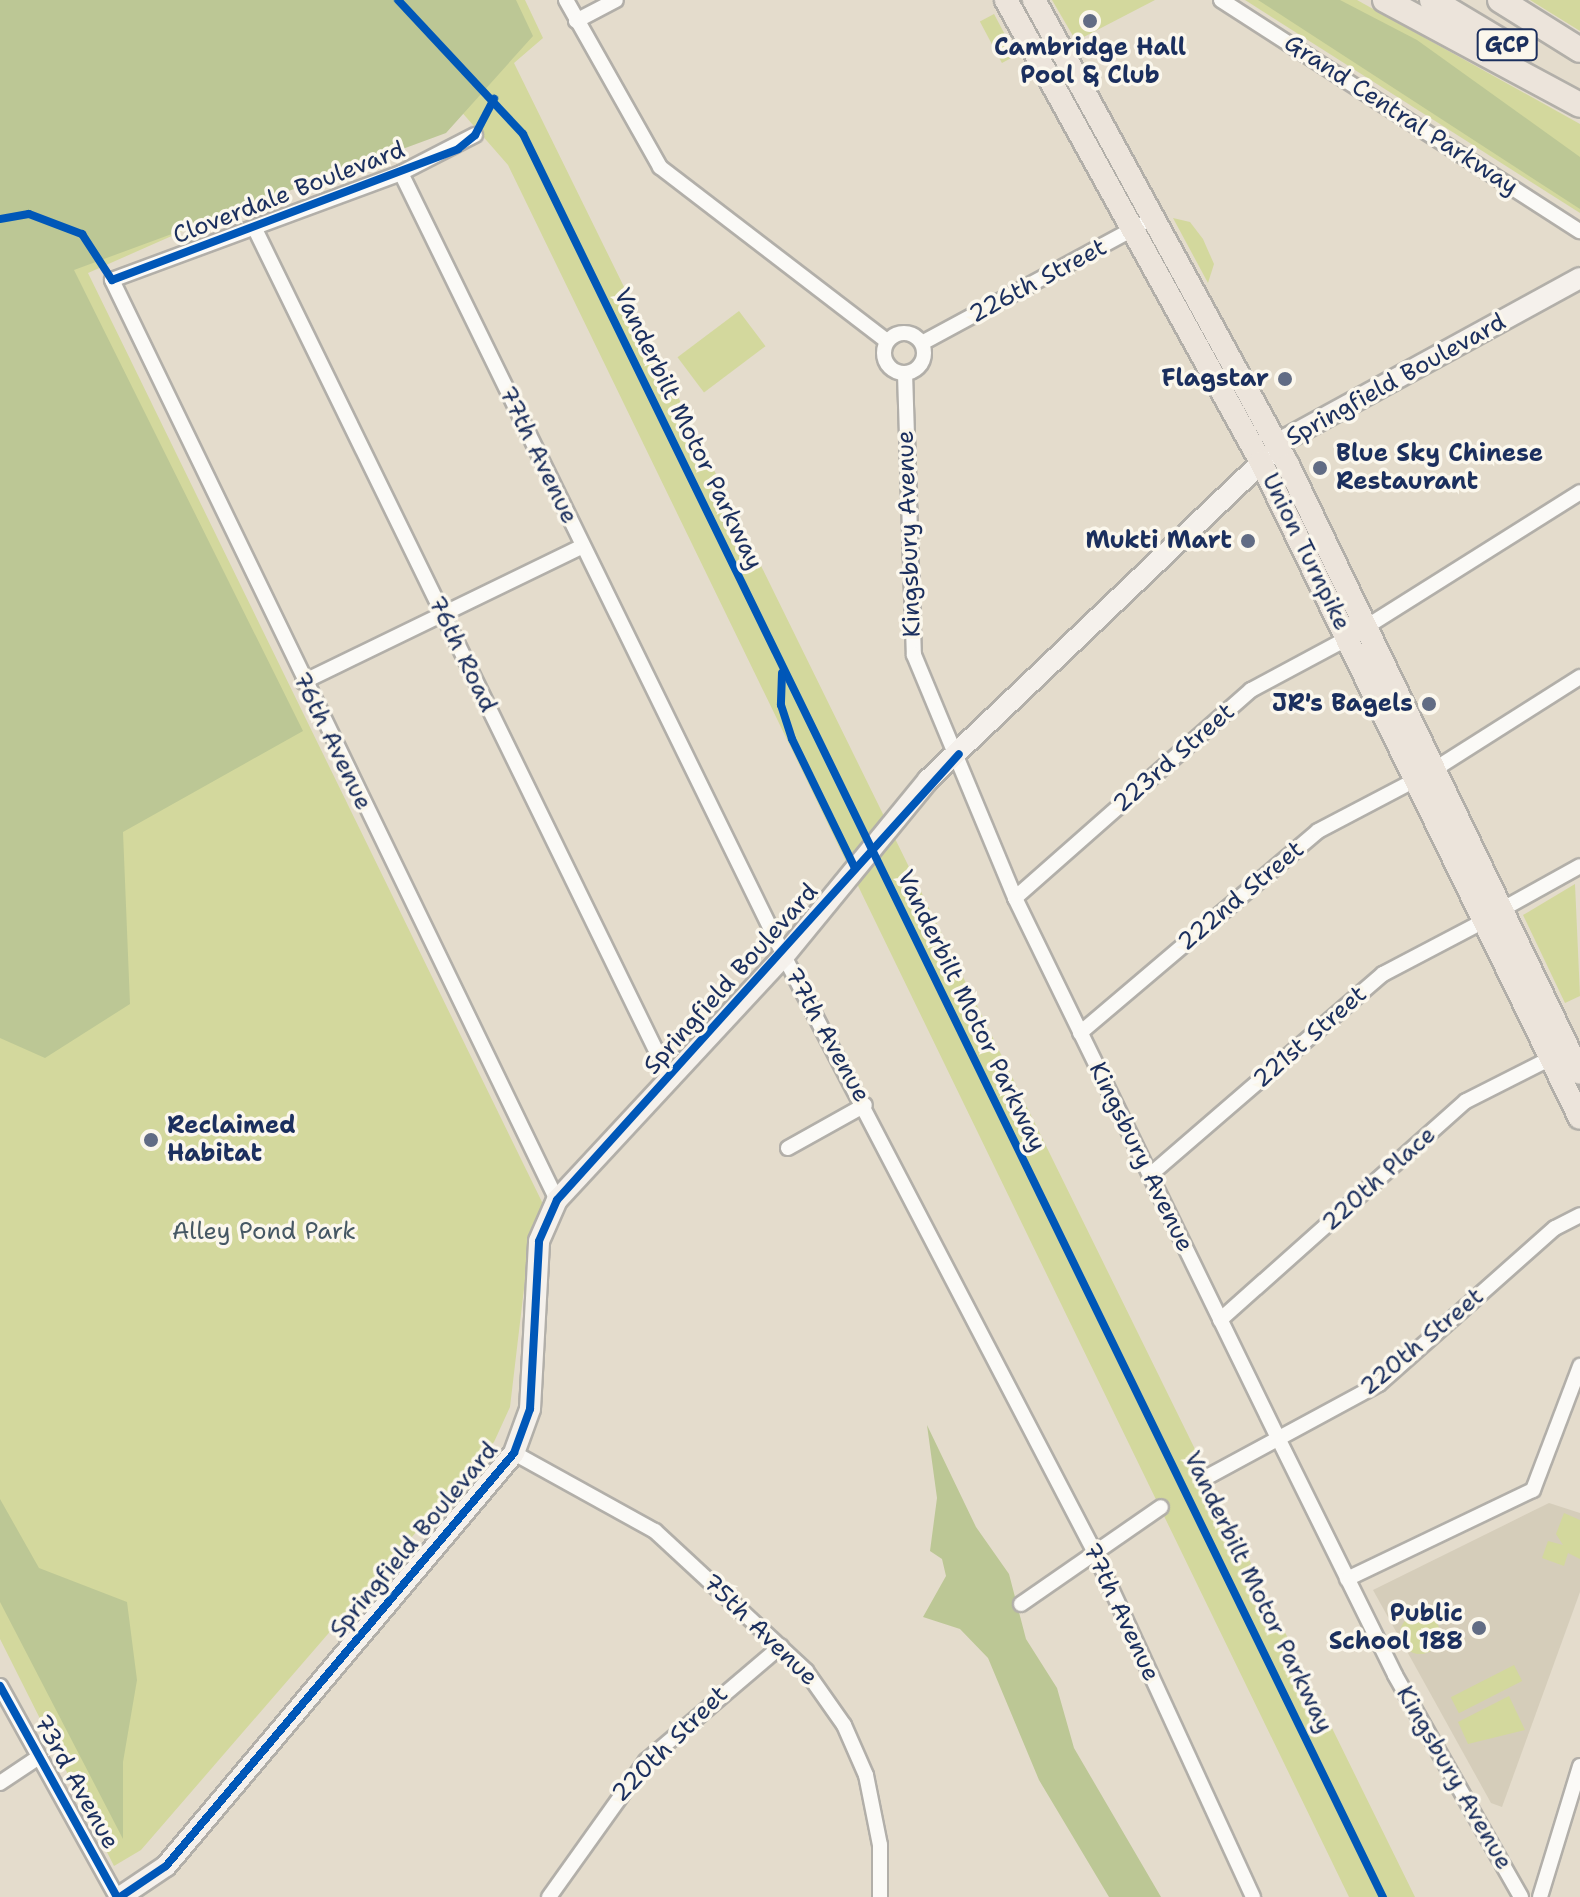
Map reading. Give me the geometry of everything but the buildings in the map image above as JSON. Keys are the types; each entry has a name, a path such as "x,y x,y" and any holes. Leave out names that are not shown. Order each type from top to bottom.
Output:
{"highway":[{"path":"1385,0 1580,105"},
{"name":"GCP","path":"1432,0 1580,91"},
{"name":"GCP","path":"1500,0 1580,50"}],"main road":[{"name":"Union Turnpike","path":"1006,0 1435,769 1551,1058 1580,1118"},
{"name":"Union Turnpike","path":"1034,0 1278,447 1357,632 1415,780 1580,1073"},
{"name":"Springfield Boulevard","path":"119,1897 166,1866 514,1453 530,1409 539,1241 557,1200 784,956 928,780 959,754 1278,447 1580,278"}],"street":[{"path":"566,0 660,167 887,341"},
{"path":"576,21 616,0"},
{"name":"Grand Central Parkway","path":"1221,0 1580,231"},
{"name":"Cloverdale Boulevard","path":"112,280 401,173 475,135"},
{"name":"77th Avenue","path":"401,173 784,956 865,1105 1093,1549 1253,1897"},
{"name":"226th Street","path":"922,343 1153,218"},
{"name":"76th Road","path":"255,229 670,1079"},
{"name":"76th Avenue","path":"112,280 303,682 557,1200"},
{"path":"905,332 922,343 919,367 905,373 886,363 887,341 905,332"},
{"name":"Kingsbury Avenue","path":"905,373 914,655 959,754 1015,898 1220,1320 1347,1579 1521,1897"},
{"name":"223rd Street","path":"1015,898 1251,690 1357,632 1580,492"},
{"path":"303,682 583,546"},
{"path":"1435,769 1580,677"},
{"name":"222nd Street","path":"1080,1033 1318,831 1415,780"},
{"name":"221st Street","path":"1150,1175 1383,974 1580,866"},
{"name":"220th Place","path":"1220,1320 1466,1101 1551,1058"},
{"path":"788,1148 865,1105"},
{"name":"220th Street","path":"1209,1476 1379,1384 1579,1217"},
{"path":"1347,1579 1533,1490 1580,1366"},
{"name":"75th Avenue","path":"514,1453 655,1531 781,1646 821,1689 862,1765 880,1845 880,1897"},
{"path":"1021,1604 1093,1549 1161,1507"},
{"name":"220th Street","path":"549,1897 646,1761 781,1646"},
{"name":"73rd Avenue","path":"0,1686 119,1897"},
{"path":"0,1783 39,1757"},
{"path":"1540,1897 1580,1766"}],"shaded area":[{"name":"Public School 188","path":"1549,1503 1580,1513 1580,1592 1502,1807 1491,1803 1373,1590"}],"green space":[{"name":"Alley Pond Park","path":"0,0 525,0 543,38 514,63 1415,1897 1349,1897 508,165 459,109 88,273 543,1204 530,1238 510,1407 494,1442 141,1850 114,1866 0,1639"},
{"path":"0,0 516,0 533,36 446,133 74,270 303,731 123,832 130,1004 45,1058 0,1038"},
{"name":"Cambridge Hall Pool & Club","path":"1052,0 1155,0 1076,41"},
{"path":"1245,0 1357,0 1580,124 1580,213"},
{"path":"1258,0 1340,0 1417,40 1580,157 1580,209"},
{"path":"1530,0 1580,0 1580,31"},
{"path":"994,14 1016,55 1002,63 980,22"},
{"path":"1173,218 1190,222 1203,239 1214,264 1208,283"},
{"path":"739,311 765,346 704,392 678,357"},
{"path":"1575,884 1580,996 1565,1003 1523,915"},
{"path":"927,1425 976,1527 1009,1574 1026,1639 1057,1688 1074,1748 1161,1897 1109,1897 1039,1780 988,1658 960,1629 923,1617 946,1576 942,1559 930,1551 937,1498"},
{"path":"0,1499 39,1568 127,1602 137,1680 123,1762 123,1839 0,1602"},
{"path":"1564,1513 1580,1520 1580,1559 1568,1553 1564,1566 1542,1558 1548,1541 1563,1545 1556,1534"},
{"path":"1420,1614 1434,1620 1440,1634 1434,1648 1420,1654 1406,1648 1400,1634 1406,1620"},
{"path":"1514,1665 1522,1681 1459,1713 1451,1697"},
{"path":"1509,1696 1525,1730 1468,1744 1458,1722"}],"cycle path":[{"name":"Vanderbilt Motor Parkway","path":"398,0 523,134 1383,1897"},
{"path":"0,219 29,214 82,234 112,280 458,149 475,135 494,99"},
{"path":"782,673 781,705 792,739 855,868"},
{"path":"120,1897 166,1866 514,1453 530,1409 539,1241 557,1200 959,754"},
{"path":"0,1686 117,1897"}],"place":[{"name":"Cambridge Hall Pool & Club","path":"1090,21"},
{"name":"Flagstar","path":"1285,379"},
{"name":"Blue Sky Chinese Restaurant","path":"1320,468"},
{"name":"Mukti Mart","path":"1248,541"},
{"name":"JR's Bagels","path":"1429,704"},
{"name":"Reclaimed Habitat","path":"151,1140"},
{"name":"Public School 188","path":"1479,1628"}]}
